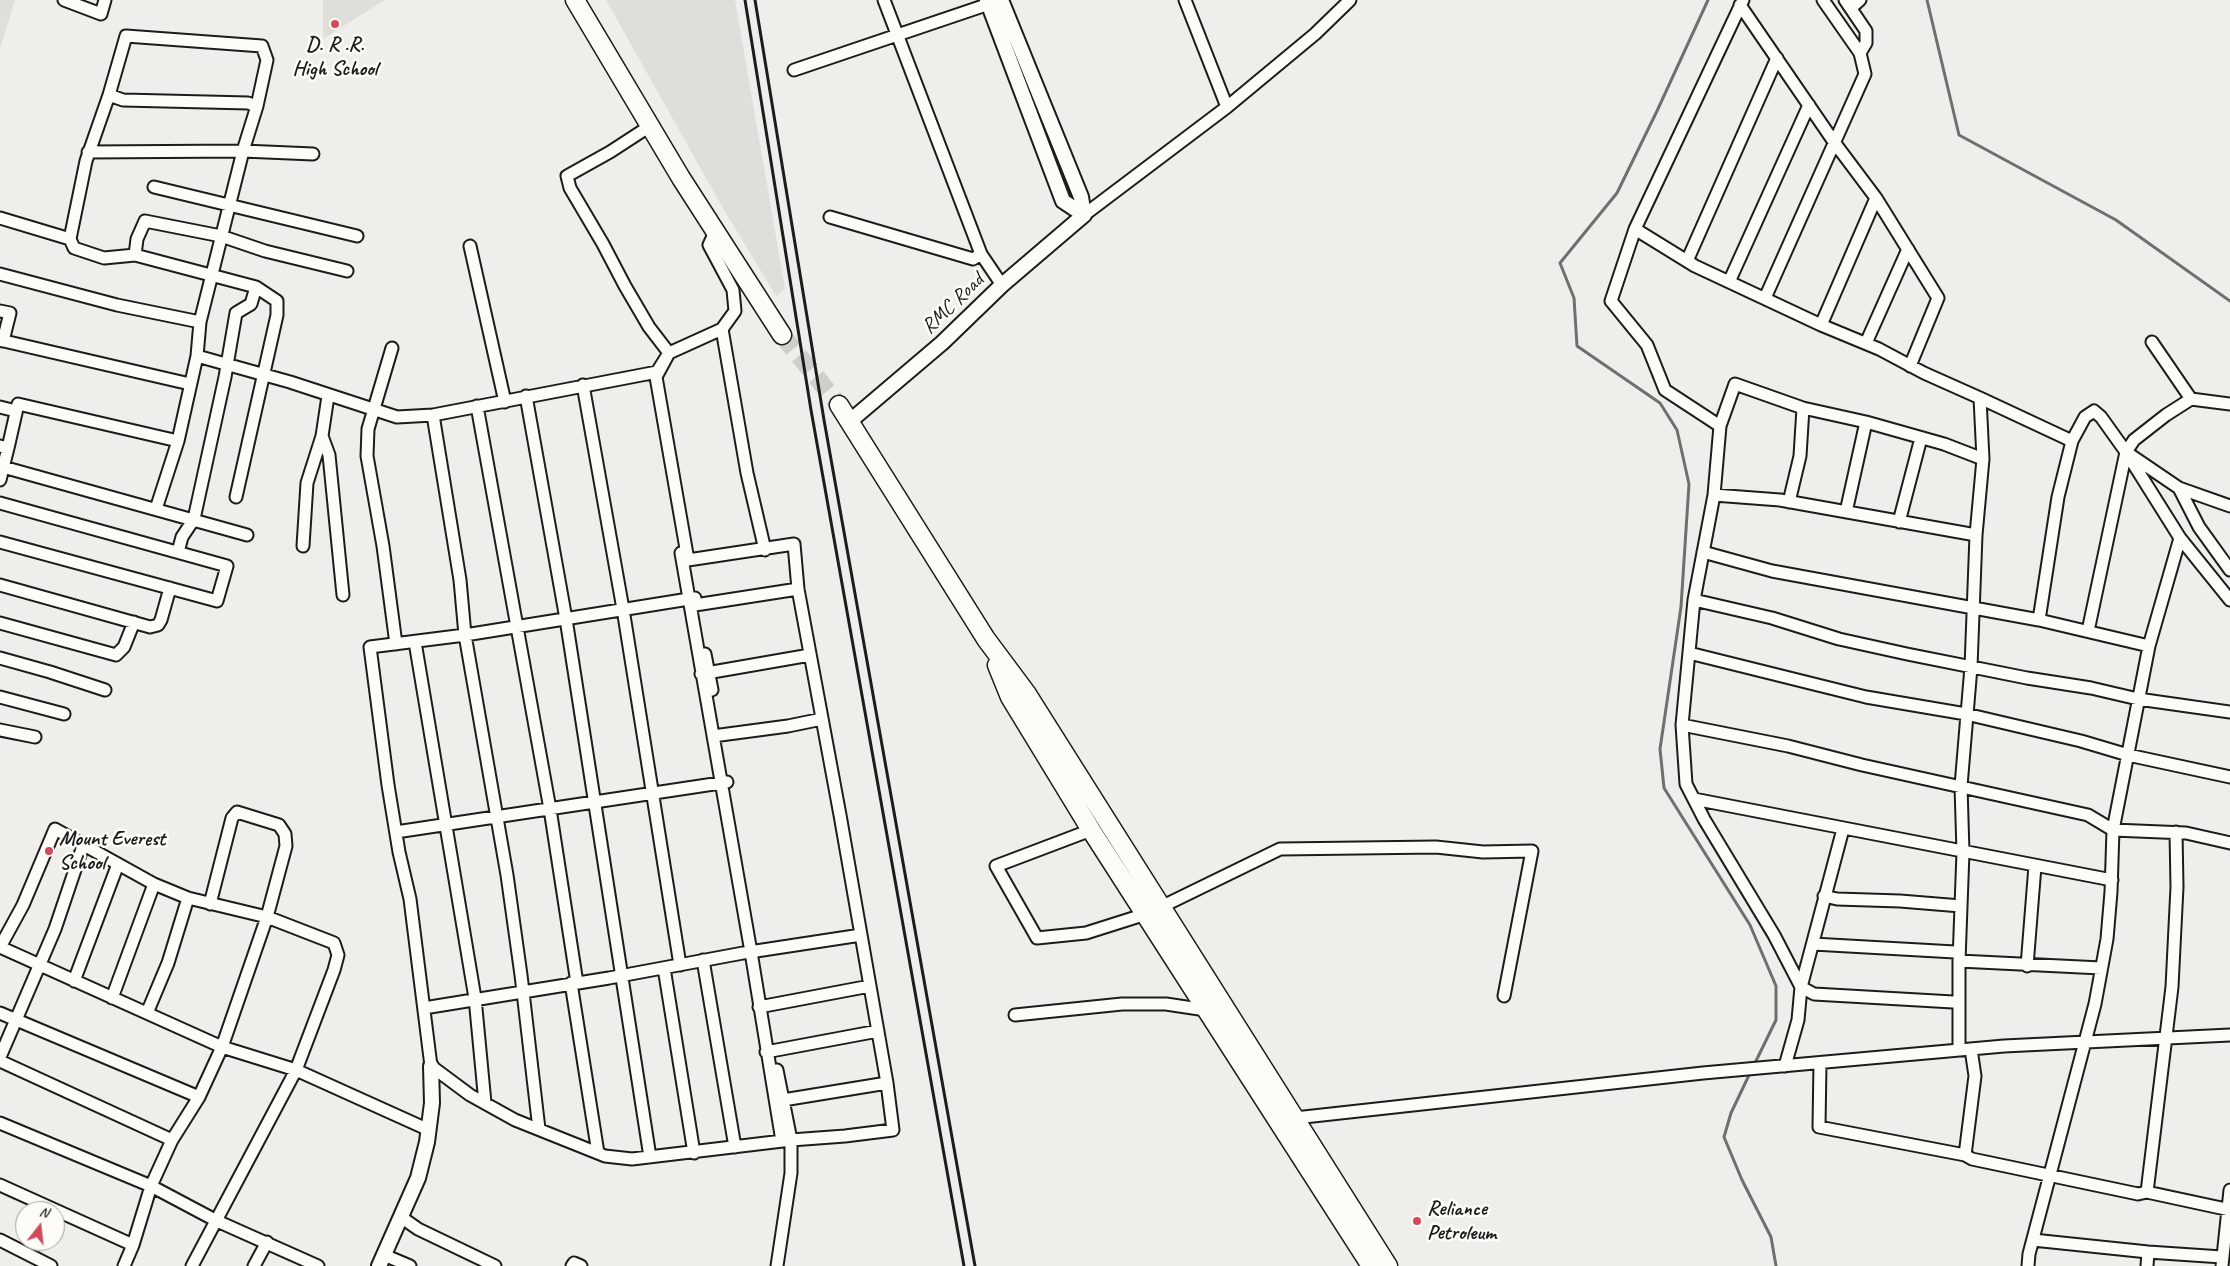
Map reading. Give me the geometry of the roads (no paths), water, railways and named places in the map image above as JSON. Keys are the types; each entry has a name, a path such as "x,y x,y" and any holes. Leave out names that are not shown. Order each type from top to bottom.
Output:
{"main road":[{"path":"575,0 715,232 782,335"},
{"path":"839,405 986,640 1027,694 1149,904 1206,1010 1388,1266"},
{"path":"986,640 1010,697 1091,830 1149,904 1288,1123 1371,1266"}],"street":[{"path":"64,0 101,14 106,0"},
{"path":"884,0 981,254 1002,285"},
{"path":"1185,0 1227,108"},
{"path":"794,70 992,1 1063,201 1084,215 1227,108 1315,34 1350,0"},
{"path":"1765,298 1866,74 1860,53 1824,0"},
{"path":"1860,0 1848,4 1866,31 1866,43 1860,53"},
{"path":"1742,2 1777,58 1834,142 1876,198 1938,298 1910,366"},
{"path":"1720,426 1665,390 1647,344 1611,301 1635,229 1742,2"},
{"path":"156,510 178,441 197,356 200,322 212,275 221,236 230,206 243,151 257,106 267,60 262,46 126,36 109,95 88,152 70,239 74,248 104,258 135,255 212,275 256,287 277,301 277,316 262,375 236,497"},
{"path":"1687,261 1777,58"},
{"path":"109,95 124,100 248,103 257,106"},
{"path":"1729,282 1809,105"},
{"path":"650,126 610,152 567,176 570,188 625,286 649,327 669,353"},
{"path":"88,152 243,151 313,154"},
{"path":"154,187 357,236"},
{"path":"1821,325 1876,198"},
{"name":"RMC Road","path":"849,422 942,343 1002,285 1084,215"},
{"path":"830,217 973,259 981,254"},
{"path":"0,218 70,239"},
{"path":"135,255 137,239 145,221 221,236 265,251 347,272"},
{"path":"1635,229 1687,261 1729,282 1821,325 1866,343 1910,366 2072,441"},
{"path":"197,356 397,417 433,415 649,374 657,372 669,353 722,329 736,311 733,290 709,245 715,232"},
{"path":"470,246 505,402"},
{"path":"1866,343 1908,249"},
{"path":"0,274 117,305 200,322"},
{"path":"178,552 182,537 194,519 236,313 251,304 256,287"},
{"path":"0,311 10,313 1,340 190,384"},
{"path":"722,329 746,473 765,550"},
{"path":"2152,342 2191,399"},
{"path":"392,348 368,429 367,456 383,546 396,644"},
{"path":"669,353 656,377 685,561"},
{"path":"649,374 693,601 791,1173 777,1266"},
{"path":"1953,1002 1814,994 1802,987 1686,784 1682,724 1694,600 1714,495 1720,426 1735,384 1803,408 1866,422 1983,459"},
{"path":"584,386 623,609 680,965"},
{"path":"304,546 307,483 322,436 328,396"},
{"path":"526,396 566,618 650,1157"},
{"path":"1959,1050 1957,956 1963,852 1961,786 1971,667 1976,535 1983,459 1980,398"},
{"path":"2088,631 2126,452 2134,440 2166,415 2191,399 2230,404"},
{"path":"0,480 3,468 4,447 18,404 178,441"},
{"path":"477,406 550,808 573,985 598,1153"},
{"path":"0,407 16,411"},
{"path":"1789,502 1800,456 1803,408"},
{"path":"2039,620 2058,497 2072,441 2086,417 2094,411 2101,417 2126,452 2180,538 2230,600"},
{"path":"433,415 460,580 465,635 507,874 524,994 538,1129"},
{"path":"1846,512 1866,422"},
{"path":"322,436 329,454 342,596"},
{"path":"1899,522 1921,438"},
{"path":"2126,452 2179,488 2230,506"},
{"path":"3,468 247,534"},
{"path":"2179,488 2199,527 2230,570"},
{"path":"1714,495 1789,502 1976,535"},
{"path":"0,503 227,566 217,601 0,542"},
{"path":"2028,1266 2033,1240 2085,1042 2101,968 2112,880 2113,830 2149,646 2180,538"},
{"path":"431,1066 470,1096 515,1120 598,1153 632,1159 893,1130 878,1031 798,588 794,544 685,561"},
{"path":"1703,552 1772,571 2039,620 2149,646"},
{"path":"0,585 150,627 158,625 170,588"},
{"path":"410,1266 382,1261 418,1178 429,1130 432,1103 431,1066 410,899 396,832 378,724 370,648 465,635 623,609 798,588"},
{"path":"1694,600 1772,618 1840,639 1971,667 2092,688 2138,699 2230,712"},
{"path":"0,623 116,654 124,647 134,622"},
{"path":"415,642 475,1001 485,1103"},
{"path":"1689,653 1866,697 1966,714 2081,741 2128,755 2230,777"},
{"path":"705,673 810,655"},
{"path":"0,658 105,690"},
{"path":"0,696 64,714"},
{"path":"716,736 822,719"},
{"path":"1682,724 1788,746 1862,765 2088,815 2113,830 2176,832 2230,843"},
{"path":"0,730 35,737"},
{"path":"396,832 724,782"},
{"path":"1694,799 2112,880"},
{"path":"124,1266 133,1245 151,1186 172,1140 199,1097 222,1047 267,917 286,846 285,834 279,825 237,812 232,818 210,904"},
{"path":"192,1266 296,1070 338,955 334,943 267,917 188,898 154,884 55,828 23,905 0,947 222,1047 296,1070 429,1130"},
{"path":"1785,1066 1798,1020 1802,987 1824,896 1843,829"},
{"path":"1091,830 996,866 1037,938 1086,934 1149,904 1280,849 1436,848 1483,852 1532,851 1504,996"},
{"path":"2146,1192 2166,1038 2176,942 2176,832"},
{"path":"84,843 55,929 0,1059 172,1140"},
{"path":"74,981 118,864"},
{"path":"2028,966 2035,866"},
{"path":"112,998 154,884"},
{"path":"1824,896 1837,899 1900,901 1961,906"},
{"path":"147,1013 168,963 188,898"},
{"path":"424,1011 861,935"},
{"path":"1813,944 1957,956 2028,966 2101,968"},
{"path":"665,970 680,965 703,963"},
{"path":"703,963 735,1147"},
{"path":"665,970 694,1153"},
{"path":"763,1006 870,986"},
{"path":"1015,1015 1122,1004 1166,1004 1206,1010"},
{"path":"0,1013 199,1097"},
{"path":"770,1051 878,1031"},
{"path":"1288,1123 1745,1069 1971,1049 2230,1035"},
{"path":"1965,1155 1975,1076 1971,1049"},
{"path":"1820,1062 1819,1127 1965,1155 1972,1159 2138,1194 2146,1192 2228,1210"},
{"path":"779,1101 887,1084"},
{"path":"0,1123 151,1186 217,1221 318,1266"},
{"path":"0,1185 133,1245"},
{"path":"2033,1240 2222,1261 2230,1190"},
{"path":"401,1217 418,1229 496,1266"},
{"path":"0,1240 51,1266"},
{"path":"254,1266 267,1242"},
{"path":"2147,1266 2148,1252"},
{"path":"572,1266 574,1263 581,1266"}],"waterway":[{"path":"1708,0 1617,193 1560,263 1574,298 1577,346 1660,403 1677,430 1689,484 1681,607 1660,749 1664,788 1750,925 1776,986 1776,1020 1754,1065"},
{"path":"1927,0 1959,135 2116,220 2230,301"},
{"path":"1751,1071 1731,1113 1724,1137 1742,1180 1771,1237 1776,1266"}],"tunnel":[{"path":"782,335 839,405"}],"railway":[{"path":"745,0 811,410 964,1266"},
{"path":"755,0 824,420 975,1266"}],"place":[{"name":"D. R .R. High School","path":"335,24"},
{"name":"Mount Everest School","path":"49,851"},
{"name":"Reliance Petroleum","path":"1417,1221"}]}
